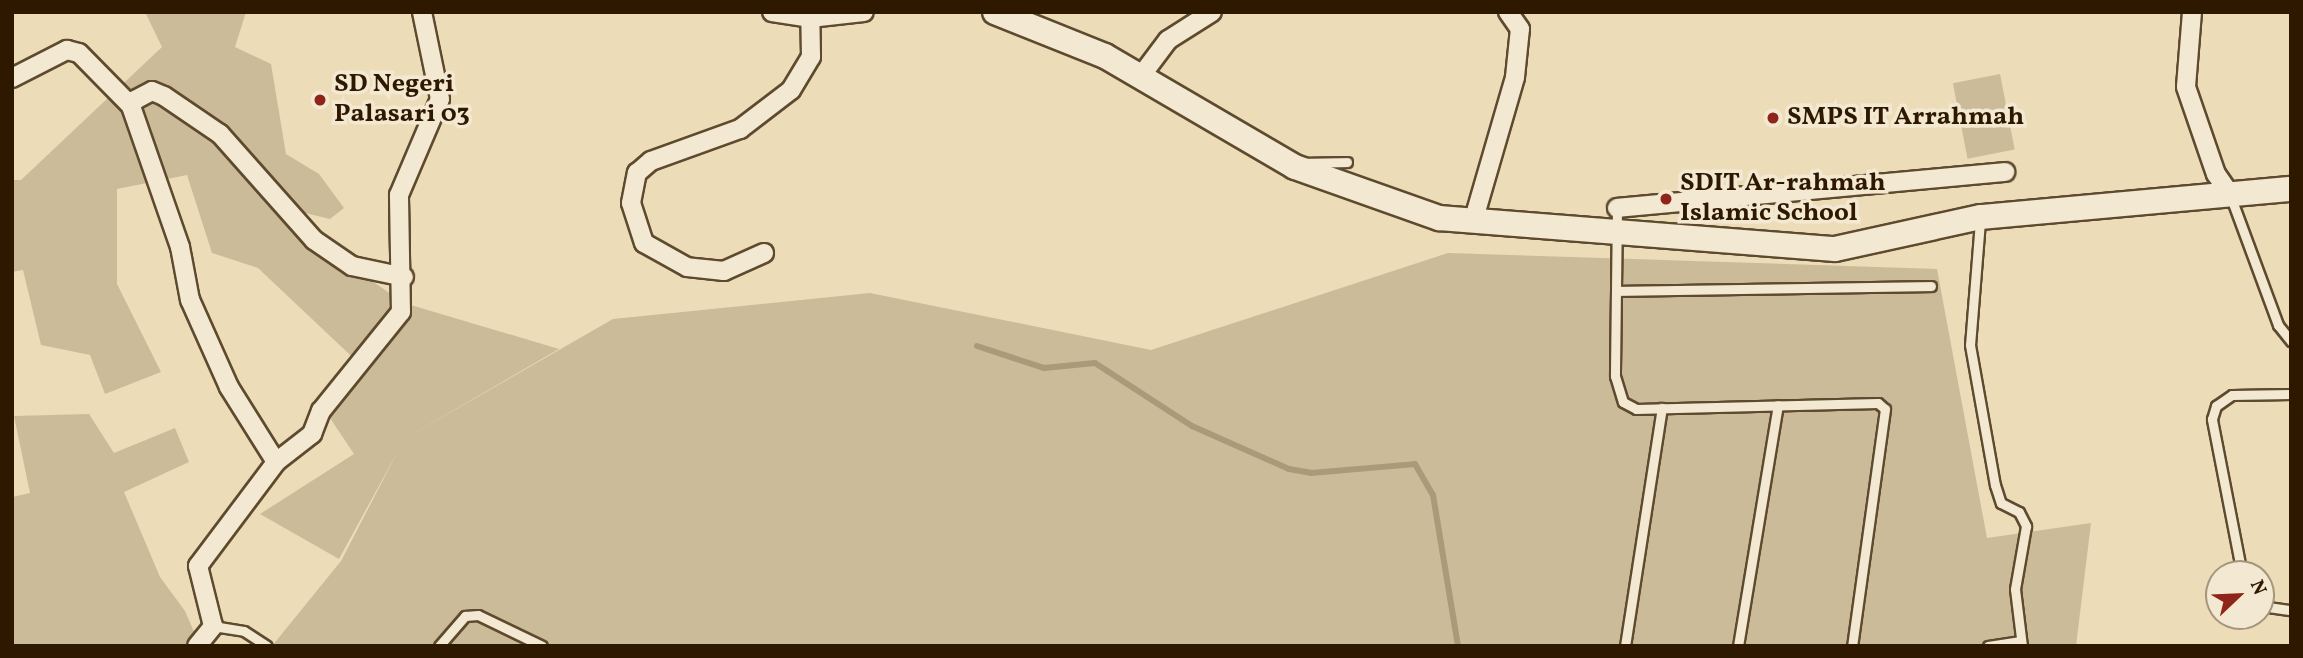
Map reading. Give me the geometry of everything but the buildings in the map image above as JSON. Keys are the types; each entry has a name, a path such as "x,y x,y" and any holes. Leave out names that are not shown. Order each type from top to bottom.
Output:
{"main road":[{"path":"995,12 1141,76 1210,123 1295,167 1407,211 1473,222 1835,249 1981,217 2291,189"}],"street":[{"path":"197,646 213,626 198,566 225,537 276,462 307,439 321,411 385,336 401,312 404,277 402,184 440,99 422,12"},
{"path":"772,12 810,18 864,12"},
{"path":"1141,76 1168,40 1212,12"},
{"path":"1473,222 1515,77 1520,29 1508,12"},
{"path":"2192,12 2186,87 2216,174 2230,194"},
{"path":"764,253 724,271 687,267 644,243 631,203 638,173 651,161 740,129 791,90 811,57 810,18"},
{"path":"12,78 67,50 79,53 131,106 170,213 194,309 229,387 276,462"},
{"path":"131,106 142,93 164,96 220,134 314,240 352,266 404,277"},
{"path":"1617,208 2004,172"}],"lane":[{"path":"1295,167 1314,159 1347,162"},
{"path":"2230,194 2278,325 2291,341"},
{"path":"1617,208 1621,235 1617,290 1616,393 1636,409 1878,403 1888,417 1852,646"},
{"path":"1981,217 1970,345 1995,485 2001,503 2019,512 2026,526 2017,559 2021,643 1988,646"},
{"path":"1617,290 1931,286"},
{"path":"2239,560 2212,419 2216,406 2232,395 2291,394"},
{"path":"1738,646 1778,405"},
{"path":"1625,646 1662,408"},
{"path":"439,646 465,616 478,615 542,646"},
{"path":"213,626 244,631 267,646"}],"shaded area":[{"path":"145,12 246,12 235,47 271,64 286,154 319,174 344,208 330,219 305,213 299,231 404,303 559,349 404,439 613,319 870,293 1151,350 1448,253 1937,269 1987,538 2091,523 2076,646 272,646 341,561 398,451 339,559 260,514 354,454 326,412 366,370 258,268 212,253 187,175 117,189 117,284 161,372 105,394 90,355 41,345 23,270 12,272 12,180 21,180 162,47"},
{"path":"2000,74 2015,150 1968,159 1953,83"},
{"path":"89,414 114,453 175,428 189,462 124,492 160,577 185,611 198,641 193,646 12,646 12,497 30,493 14,416"}],"waterway":[{"path":"977,346 1044,368 1095,363 1192,426 1289,469 1311,473 1415,464 1433,495 1458,646"}],"place":[{"name":"SD Negeri Palasari 03","path":"320,100"},
{"name":"SMPS IT Arrahmah","path":"1773,118"},
{"name":"SDIT Ar-rahmah Islamic School","path":"1666,199"}]}
